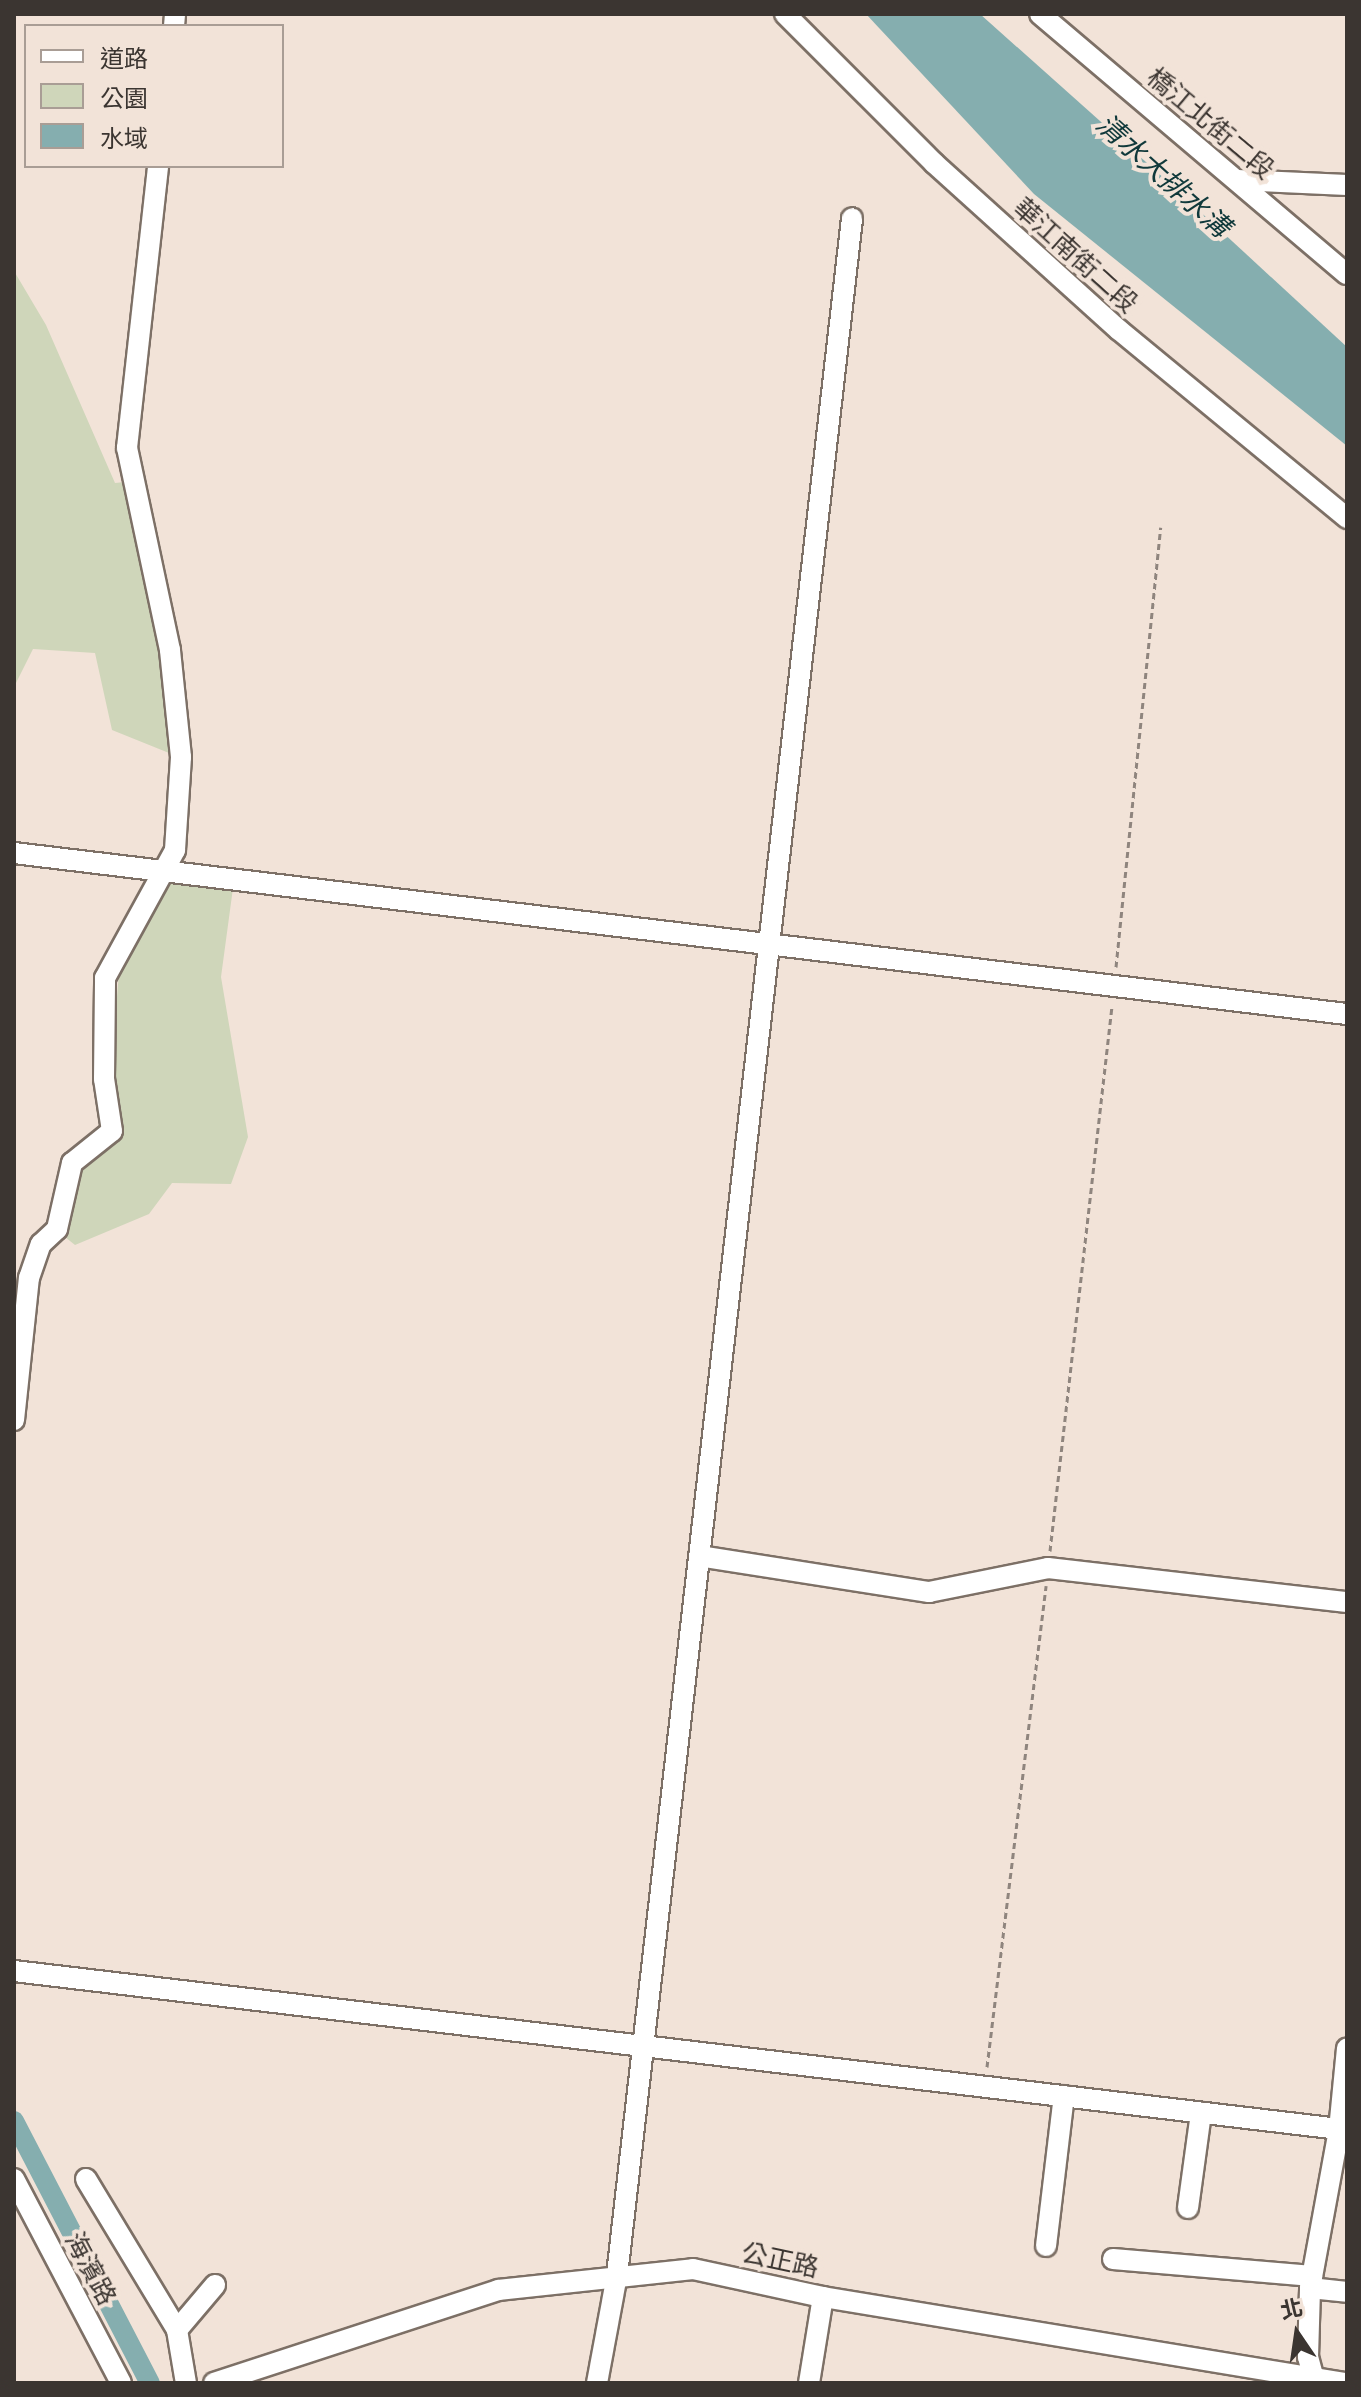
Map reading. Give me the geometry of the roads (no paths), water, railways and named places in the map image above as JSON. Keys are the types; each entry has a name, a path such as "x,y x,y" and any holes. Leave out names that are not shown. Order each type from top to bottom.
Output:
{"street":[{"name":"華江南街二段","path":"785,14 934,163 1119,330 1347,518"},
{"name":"橋江北街二段","path":"1040,14 1347,274"},
{"path":"14,1420 29,1278 41,1244 57,1229 72,1163 112,1131 104,1079 105,978 175,850 181,757 170,650 127,448 158,168"},
{"path":"1237,180 1347,185"},
{"path":"597,2383 617,2275 766,945 852,218"},
{"path":"14,853 1347,1014"},
{"path":"699,1556 929,1592 1048,1568 1347,1602"},
{"path":"14,1971 642,2049 1343,2130"},
{"path":"1315,2380 1308,2357 1311,2282 1343,2130 1347,2048"},
{"path":"1046,2246 1064,2096"},
{"path":"1188,2208 1201,2113"},
{"name":"海濱路","path":"14,2179 121,2383"},
{"path":"86,2179 177,2330 186,2383"},
{"path":"1113,2259 1311,2282 1347,2292"},
{"name":"公正路","path":"214,2383 498,2290 693,2269 823,2297 1344,2383"},
{"path":"177,2330 215,2285"},
{"path":"809,2383 823,2297"}],"water":[{"path":"866,14 980,14 1156,171 1347,347 1347,446 1034,194"}],"waterway":[{"path":"14,2121 150,2383"}],"water label":[{"name":"清水大排水溝","path":"1163,176"}]}
